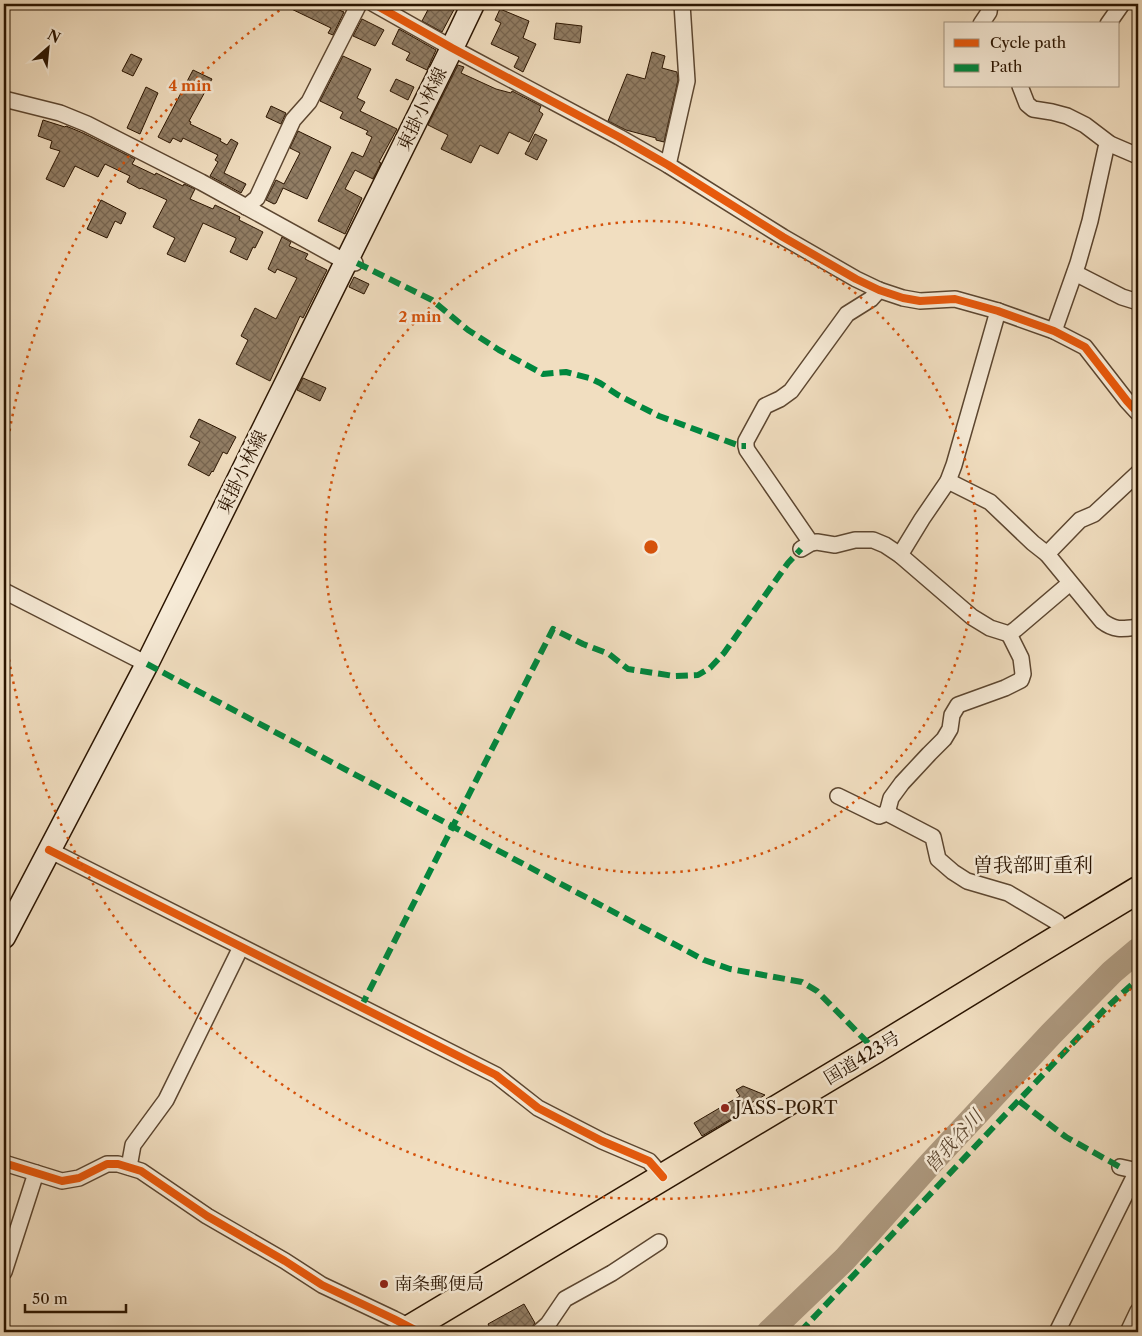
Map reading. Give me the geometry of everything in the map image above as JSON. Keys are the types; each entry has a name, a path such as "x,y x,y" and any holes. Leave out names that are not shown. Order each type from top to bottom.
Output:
{"highway":[{"name":"国道423号","path":"412,1331 1138,890"}],"main road":[{"name":"東掛小林線","path":"4,937 147,664 351,262 473,4"}],"street":[{"path":"246,207 257,198 293,120 309,102 359,4"},
{"path":"374,4 619,137 856,279 879,290 903,298 920,301 955,299 998,311 1054,331 1085,346 1138,413"},
{"path":"668,166 687,81 682,4"},
{"path":"982,22 989,12 990,4"},
{"path":"1109,22 1122,4"},
{"path":"1021,88 1027,104 1033,109 1067,116 1085,125 1110,144 1138,156"},
{"path":"4,99 60,113 87,124 351,262"},
{"path":"1054,331 1075,273 1090,221 1106,148 1110,144"},
{"path":"1075,273 1122,297 1138,302"},
{"path":"879,290 871,299 847,314 791,391 765,406 746,441 747,450 806,546 817,542 835,545 855,540 872,540 885,546 900,555 972,616 990,628 1009,634 1021,658 1023,674 1021,680 1005,688 958,705 952,715 950,729 944,739 902,783 891,798 887,813"},
{"path":"900,555 948,481 998,311"},
{"path":"1047,554 1080,520 1094,514 1138,473"},
{"path":"948,481 990,502 1047,554 1102,621 1110,628 1138,627"},
{"path":"1009,634 1070,583"},
{"path":"4,591 147,664"},
{"path":"838,796 879,816 887,813 933,837 938,859 953,872 968,881 1008,893 1057,922 1064,934"},
{"path":"49,850 496,1075 538,1108 602,1141 648,1161 663,1177"},
{"path":"129,1167 133,1145 166,1100 242,947"},
{"path":"4,1163 62,1181 78,1178 107,1164 118,1164 142,1171 207,1216 322,1285 412,1331"},
{"path":"1056,1332 1137,1171 1120,1167"},
{"path":"4,1272 36,1173"},
{"path":"539,1332 548,1324 565,1299 612,1273 659,1242"},
{"path":"1128,1332 1138,1311"}],"building":[{"path":"281,4 325,4 344,12 333,35 328,33 331,28"},
{"path":"431,4 457,4 442,32 422,21"},
{"path":"500,9 529,21 523,38 536,44 523,72 514,67 519,57 491,44 501,23 495,20"},
{"path":"362,19 384,30 375,46 353,36"},
{"path":"556,23 582,26 580,43 554,39"},
{"path":"399,29 436,50 427,70 406,60 410,53 392,44"},
{"path":"652,52 665,56 662,68 677,72 678,80 664,142 626,130 608,121 627,74 645,79"},
{"path":"131,54 142,59 133,76 122,71"},
{"path":"343,56 371,69 357,98 365,102 360,111 397,129 379,162 381,163 373,179 355,170 345,189 362,198 345,234 318,221 352,152 363,157 372,137 366,134 368,131 340,118 343,112 320,101"},
{"path":"458,65 464,67 461,73 496,89 511,93 512,91 541,106 539,111 543,114 529,142 509,132 498,154 480,145 471,163 441,149 448,135 428,125"},
{"path":"193,70 212,79 189,121 191,122 190,124 221,139 220,141 227,145 231,139 238,143 224,173 246,184 241,193 210,176 218,162 215,160 218,155 183,138 181,142 173,138 170,143 158,137"},
{"path":"396,79 414,87 408,100 390,91"},
{"path":"146,87 158,93 140,134 127,128"},
{"path":"271,106 286,113 281,124 266,117"},
{"path":"43,120 83,133 135,159 132,164 155,175 156,173 183,186 184,184 195,189 190,199 213,209 215,205 240,217 239,220 263,232 255,248 253,247 247,260 230,252 236,238 203,223 185,262 167,254 175,238 153,227 167,200 127,182 130,176 105,164 98,177 75,166 64,187 46,179 60,151 50,148 52,141 38,136"},
{"path":"298,131 331,147 307,199 283,188 274,204 266,200 276,180 284,184 300,153 290,148"},
{"path":"535,134 547,140 537,160 525,154"},
{"path":"101,200 126,213 121,224 115,221 107,238 87,229"},
{"path":"282,237 291,242 289,246 308,254 305,259 327,270 303,318 300,316 270,381 236,364 248,340 241,336 255,308 276,319 297,278 277,269 275,273 268,269"},
{"path":"354,277 369,284 364,294 349,287"},
{"path":"303,378 326,388 320,401 297,390"},
{"path":"199,419 236,437 227,454 223,452 209,476 188,465 200,442 190,437"},
{"path":"743,1086 765,1095 734,1113 736,1116 702,1136 694,1123 740,1096 736,1090"},
{"path":"524,1304 535,1323 530,1330 526,1332 492,1332 488,1324"}],"waterway":[{"name":"曽我谷川","path":"769,1332 845,1259 1051,1034 1112,972 1138,950"}],"marked path":[{"path":"357,263 432,300 468,330 499,350 543,374 566,372 589,378 659,416 740,446 746,446"},
{"path":"361,1007 553,629 609,654 628,669 674,676 698,675 710,668 724,653 788,563 801,549"},
{"path":"147,664 704,960 730,969 802,982 817,991 875,1050"},
{"path":"800,1332 1105,1009 1138,979"},
{"path":"1019,1101 1066,1137 1120,1167"}],"cycle path":[{"path":"374,4 619,137 856,279 879,290 903,298 920,301 955,299 998,311 1054,331 1085,347 1138,413"},
{"path":"49,850 496,1075 538,1108 602,1141 649,1161 663,1177"},
{"path":"4,1163 62,1181 79,1178 107,1164 118,1164 141,1171 207,1216 285,1261 322,1285 419,1332"}],"place":[{"name":"JASS-PORT","path":"725,1108"},
{"name":"南条郵便局","path":"384,1284"}],"district":[{"name":"曽我部町重利","path":"1033,865"}]}
